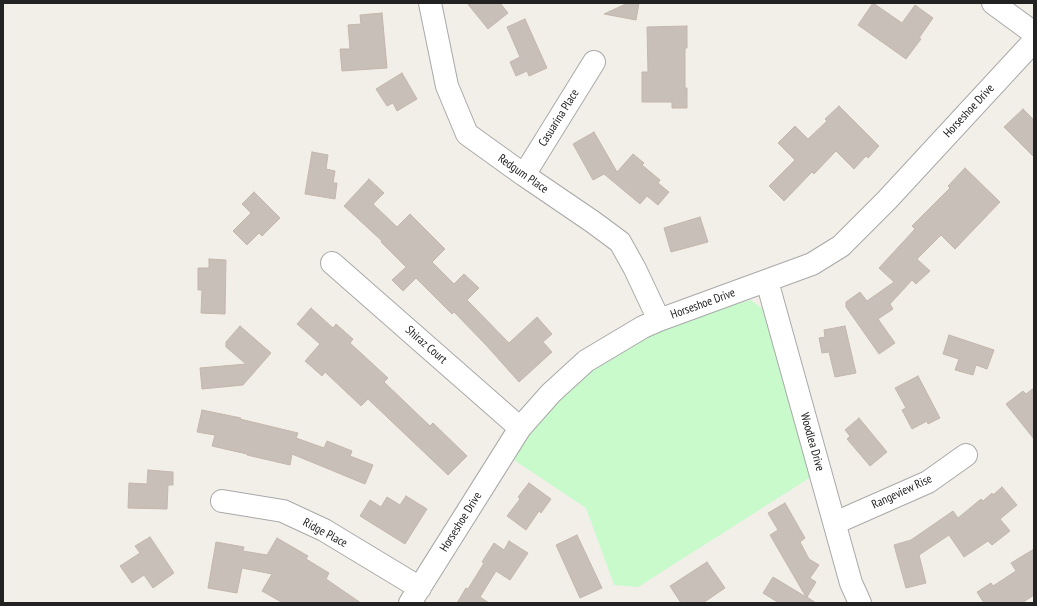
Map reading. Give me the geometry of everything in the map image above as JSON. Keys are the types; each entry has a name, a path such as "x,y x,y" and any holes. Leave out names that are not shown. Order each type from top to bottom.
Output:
{"street":[{"name":"Redgum Place","path":"430,3 447,86 467,134 620,242 635,269 659,320"},
{"path":"993,3 1034,33"},
{"name":"Horseshoe Drive","path":"415,596 520,428 551,392 586,361 643,327 812,264 841,246 887,200 1034,41"},
{"name":"Casuarina Place","path":"524,175 594,62"},
{"name":"Shiraz Court","path":"332,263 520,428"},
{"name":"Woodlea Drive","path":"767,281 851,583 860,603"},
{"name":"Rangeview Rise","path":"835,523 928,482 966,455"},
{"name":"Ridge Place","path":"222,500 283,511 324,530 415,596"}],"green space":[{"path":"751,300 764,310 811,477 638,587 614,585 586,508 511,458 558,396 615,354 679,320"}],"building":[{"path":"467,3 500,3 508,13 488,29"},
{"path":"628,3 639,3 636,20 604,14"},
{"path":"873,3 902,23 915,5 933,18 919,38 921,39 906,59 858,25"},
{"path":"382,13 387,68 342,71 340,49 350,49 348,25 361,24 360,15"},
{"path":"525,19 547,68 529,76 527,71 516,76 510,62 520,57 507,27"},
{"path":"687,26 687,48 685,48 685,88 687,88 687,108 672,108 672,102 642,102 642,72 648,72 647,27"},
{"path":"402,73 417,99 397,111 393,103 387,106 376,89"},
{"path":"839,106 879,146 868,158 866,156 854,169 836,151 814,174 812,172 784,201 769,186 795,160 778,143 795,126 808,139 827,121 825,119"},
{"path":"1023,109 1034,120 1034,157 1004,127"},
{"path":"594,132 617,172 633,154 644,163 642,165 660,180 658,183 669,192 658,205 647,196 640,204 604,174 593,180 573,144"},
{"path":"312,152 328,155 326,169 335,171 333,183 337,183 335,199 305,194"},
{"path":"965,168 1000,202 955,249 941,235 917,259 930,271 916,284 912,280 890,304 893,309 878,319 895,343 879,354 846,307 846,302 860,292 867,301 894,282 879,268 915,229 912,226 950,188 948,186"},
{"path":"369,179 384,193 373,204 397,227 410,214 445,249 432,262 454,284 464,274 479,288 467,300 509,343 537,317 552,334 543,342 552,352 519,382 454,312 452,314 416,278 403,291 392,280 406,267 381,242 382,241 344,206"},
{"path":"254,192 280,218 262,236 259,233 247,245 233,231 251,213 242,204"},
{"path":"700,217 708,242 671,252 664,228"},
{"path":"209,259 226,260 225,314 201,313 202,290 198,290 198,268 209,268"},
{"path":"311,308 333,328 336,324 353,339 350,343 388,378 384,382 430,426 433,423 467,456 448,475 368,399 361,406 325,372 322,376 305,361 320,344 297,324"},
{"path":"240,326 271,353 243,385 202,389 200,368 246,364 226,347 226,342"},
{"path":"845,326 856,373 835,377 829,352 822,353 819,338 825,337 824,330"},
{"path":"949,335 994,350 987,369 976,365 973,375 955,370 959,359 943,354"},
{"path":"918,376 940,418 928,424 927,421 912,429 902,410 906,408 895,388"},
{"path":"1034,388 1034,439 1006,404 1023,391 1026,394"},
{"path":"202,410 241,418 240,419 298,433 296,438 324,448 327,441 352,451 350,456 373,465 365,484 292,454 290,465 212,446 215,435 197,432"},
{"path":"859,418 887,452 870,466 847,439 850,436 845,430"},
{"path":"148,470 173,472 173,485 168,485 167,509 128,508 129,483 147,484"},
{"path":"529,483 551,499 541,513 539,511 526,530 507,516 520,499 518,497"},
{"path":"1002,487 1017,505 1000,519 1010,531 992,545 988,541 964,557 949,535 919,555 926,583 906,588 894,545 911,540 953,511 958,518 981,499 983,501"},
{"path":"406,496 427,509 405,544 360,516 370,500 381,507 387,497 400,505"},
{"path":"785,503 805,538 800,542 809,559 819,565 810,578 816,582 807,597 816,603 779,603 763,593 773,577 806,597 770,535 778,530 768,513"},
{"path":"577,535 602,588 580,598 556,545"},
{"path":"150,537 174,573 153,588 144,575 132,583 120,566 140,553 135,546"},
{"path":"277,538 308,556 306,559 329,573 326,579 361,603 283,603 262,591 272,574 242,568 237,593 208,588 216,542 244,547 243,551 267,555"},
{"path":"509,541 528,553 510,580 496,571 480,597 489,603 457,603 466,588 468,589 494,543 504,550"},
{"path":"1034,549 1034,595 1022,603 984,603 977,592 991,583 993,586 1016,571 1011,563"},
{"path":"707,562 725,588 703,603 681,603 670,586"}]}
